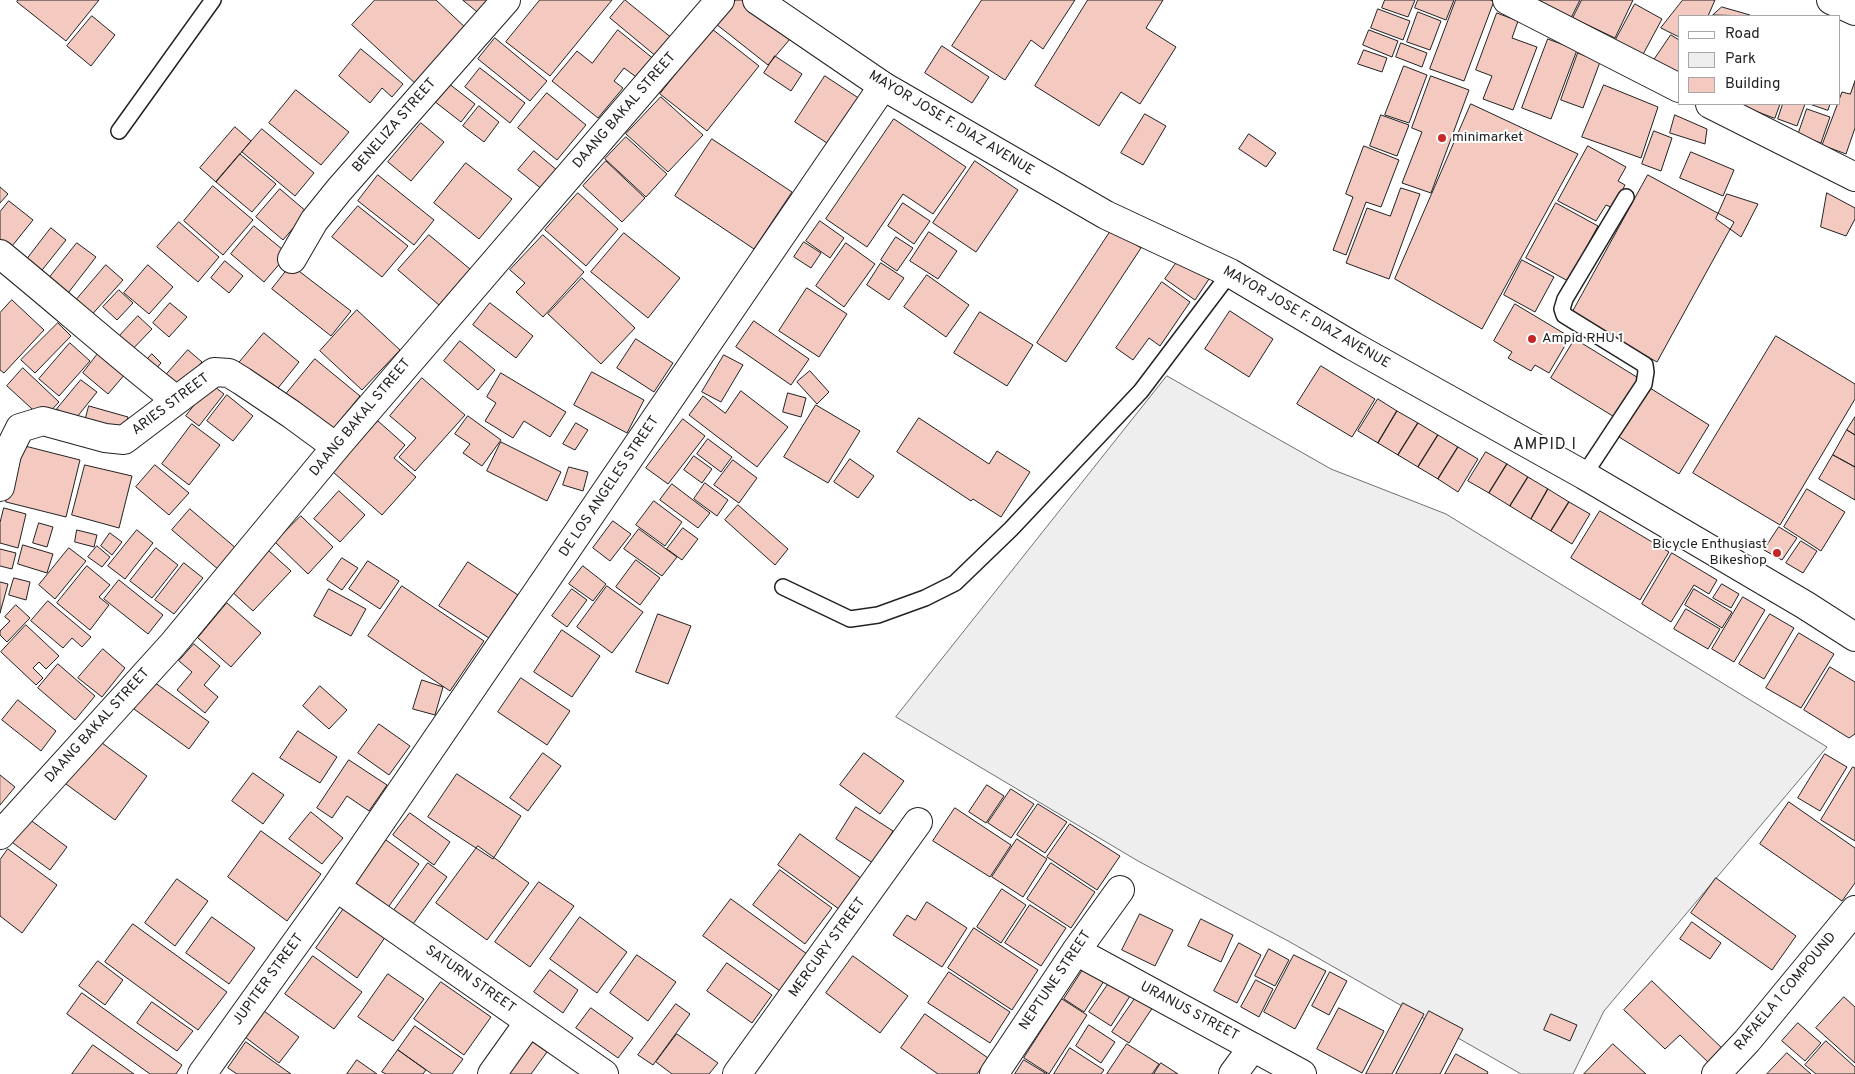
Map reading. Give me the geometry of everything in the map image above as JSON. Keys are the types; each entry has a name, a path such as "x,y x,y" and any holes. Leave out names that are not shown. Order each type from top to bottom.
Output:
{"street":[{"name":"BENELIZA STREET","path":"292,259 314,221 339,190 506,0"},
{"name":"DAANG BAKAL STREET","path":"0,835 173,644 336,447 720,0"},
{"name":"MAYOR JOSE F. DIAZ AVENUE","path":"758,0 883,86 1106,215 1230,273 1361,351 1584,475 1806,605 1855,637"},
{"path":"1507,0 1678,87"},
{"path":"1831,0 1855,11"},
{"name":"DE LOS ANGELES STREET","path":"336,887 883,86"},
{"path":"1712,105 1855,177"},
{"path":"0,254 71,312 121,357 176,400"},
{"name":"ARIES STREET","path":"0,487 7,454 10,424 43,421 105,438 124,440 214,372 229,373 291,414 336,447"},
{"name":"MERCURY STREET","path":"737,1074 918,822"},
{"name":"SATURN STREET","path":"336,887 604,1074"},
{"name":"JUPITER STREET","path":"202,1074 336,887"},
{"name":"NEPTUNE STREET","path":"994,1074 1076,951 1120,890"},
{"name":"RAFAELA 1 COMPOUND","path":"1716,1074 1747,1041 1855,910"},
{"name":"URANUS STREET","path":"1076,951 1302,1074"},
{"path":"492,1074 529,1022"},
{"path":"1233,1074 1253,1047"}],"lane":[{"path":"119,131 213,0"},
{"path":"1584,475 1644,384 1646,372 1645,365 1564,315 1562,309 1565,299 1626,198"},
{"path":"783,587 850,619 878,615 925,598 955,583 1011,529 1141,391 1230,273"}],"green space":[{"path":"1167,376 1331,469 1446,514 1827,747 1604,1011 1573,1074 1521,1074 1290,942 1138,861 896,717"}],"building":[{"path":"18,0 99,0 66,41 17,2"},
{"path":"375,0 436,0 468,30 417,85 352,25"},
{"path":"463,0 490,0 479,13"},
{"path":"540,0 612,0 550,76 506,42"},
{"path":"625,0 673,39 657,57 610,18"},
{"path":"736,0 743,0 790,39 768,65 716,24"},
{"path":"982,0 1075,0 1043,49 1031,40 1005,80 952,46"},
{"path":"1088,0 1163,0 1146,28 1176,47 1140,104 1121,92 1099,126 1035,86"},
{"path":"1385,0 1415,0 1408,17 1382,8"},
{"path":"1418,0 1454,0 1446,20 1415,8"},
{"path":"1456,0 1494,1 1464,81 1430,69"},
{"path":"1527,0 1580,0 1570,20"},
{"path":"1582,0 1633,0 1615,38 1573,18"},
{"path":"1683,0 1715,0 1708,15 1678,15 1678,36 1661,28"},
{"path":"1635,4 1662,19 1640,60 1613,45"},
{"path":"1722,7 1750,15 1713,15"},
{"path":"1378,9 1410,21 1403,40 1371,28"},
{"path":"1418,12 1441,21 1430,50 1407,42"},
{"path":"1497,13 1518,21 1512,38 1537,47 1513,110 1483,99 1492,76 1476,70"},
{"path":"92,16 115,35 91,66 67,46"},
{"path":"712,29 759,66 707,131 660,94"},
{"path":"618,30 655,60 639,79 624,68 614,81 623,88 598,118 552,81 577,51 592,63"},
{"path":"1369,30 1398,41 1392,57 1363,45"},
{"path":"1671,35 1678,39 1678,81 1652,63"},
{"path":"495,38 547,81 530,101 478,59"},
{"path":"1548,39 1577,50 1551,119 1522,108"},
{"path":"1401,43 1427,53 1422,67 1396,57"},
{"path":"942,46 989,77 972,103 925,73"},
{"path":"361,49 403,84 392,97 382,88 370,103 339,76"},
{"path":"1364,50 1387,58 1382,72 1358,64"},
{"path":"1578,53 1600,62 1583,108 1561,100"},
{"path":"775,56 802,74 791,91 764,73"},
{"path":"1404,66 1427,75 1409,123 1385,115"},
{"path":"480,68 525,103 510,123 465,87"},
{"path":"825,76 860,99 830,145 795,122"},
{"path":"1431,76 1469,90 1431,193 1402,183 1422,132 1412,128"},
{"path":"1855,81 1855,128 1846,154 1822,145 1837,105 1840,105 1842,92 1850,94"},
{"path":"448,83 475,104 461,122 434,101"},
{"path":"1604,85 1658,107 1641,158 1582,137"},
{"path":"296,90 349,132 321,165 269,123"},
{"path":"547,93 586,125 557,160 518,128"},
{"path":"661,97 703,135 668,172 626,134"},
{"path":"1471,104 1578,154 1482,329 1395,279"},
{"path":"1740,105 1780,105 1775,118"},
{"path":"1783,105 1805,105 1797,126 1778,119"},
{"path":"1813,105 1830,105 1828,110"},
{"path":"479,106 499,122 484,142 463,126"},
{"path":"1807,109 1830,117 1821,143 1798,135"},
{"path":"1145,114 1166,126 1143,165 1121,153"},
{"path":"1381,115 1409,125 1397,156 1370,146"},
{"path":"1675,115 1707,129 1705,144 1670,133"},
{"path":"894,119 966,167 933,214 903,194 867,247 826,219"},
{"path":"421,123 444,142 411,181 388,162"},
{"path":"235,127 251,141 216,182 200,168"},
{"path":"262,129 314,173 295,196 242,152"},
{"path":"1654,131 1672,138 1661,171 1642,164"},
{"path":"1249,134 1276,153 1266,167 1239,149"},
{"path":"626,137 667,174 646,197 605,159"},
{"path":"712,139 792,192 754,249 675,196"},
{"path":"1364,146 1399,160 1381,207 1366,202 1346,255 1333,250 1353,197 1346,194"},
{"path":"1588,146 1626,167 1618,181 1625,185 1613,208 1606,205 1596,221 1558,201"},
{"path":"534,151 558,171 543,190 518,170"},
{"path":"1691,152 1734,170 1723,196 1680,178"},
{"path":"240,154 276,184 252,212 216,182"},
{"path":"606,161 645,198 622,222 583,186"},
{"path":"975,161 1018,190 976,252 933,223"},
{"path":"466,163 512,199 479,239 434,203"},
{"path":"378,175 434,220 414,245 358,201"},
{"path":"1648,175 1734,222 1657,362 1571,315"},
{"path":"213,186 253,220 223,255 184,221"},
{"path":"0,187 8,194 0,203"},
{"path":"1401,188 1420,194 1389,279 1346,263 1367,208 1390,216"},
{"path":"280,189 307,212 283,240 256,217"},
{"path":"578,193 618,229 586,266 545,230"},
{"path":"1827,193 1855,208 1855,219 1846,236 1821,227"},
{"path":"1727,194 1758,204 1741,237 1716,219"},
{"path":"9,201 33,220 4,256 0,253 0,212"},
{"path":"903,203 930,221 914,244 888,226"},
{"path":"1556,203 1598,226 1568,281 1526,258"},
{"path":"358,206 408,246 382,277 332,237"},
{"path":"820,221 844,238 830,258 806,241"},
{"path":"179,222 219,257 198,282 157,247"},
{"path":"254,226 288,254 264,282 231,254"},
{"path":"51,228 66,240 35,279 21,267"},
{"path":"1112,229 1141,248 1066,362 1037,343"},
{"path":"929,232 957,251 938,279 910,261"},
{"path":"624,233 680,278 648,318 591,272"},
{"path":"429,235 470,269 439,305 398,270"},
{"path":"543,235 584,272 543,317 516,292 525,283 510,270"},
{"path":"896,237 913,248 897,271 881,260"},
{"path":"804,242 821,253 811,268 794,257"},
{"path":"77,243 96,257 65,297 46,282"},
{"path":"846,243 875,264 844,307 816,286"},
{"path":"1179,259 1209,279 1195,300 1165,279"},
{"path":"1522,260 1554,277 1535,312 1504,295"},
{"path":"225,261 243,276 229,293 211,278"},
{"path":"881,263 904,278 889,300 867,285"},
{"path":"106,265 123,280 88,319 72,305"},
{"path":"148,265 173,287 149,314 124,293"},
{"path":"291,265 351,311 331,336 272,289"},
{"path":"927,275 969,305 946,337 904,307"},
{"path":"582,278 635,328 601,364 548,314"},
{"path":"1162,282 1190,302 1160,346 1149,338 1133,360 1116,348"},
{"path":"807,288 847,314 819,357 779,331"},
{"path":"119,290 133,303 117,320 103,307"},
{"path":"12,300 44,330 4,373 0,370 0,313"},
{"path":"170,303 187,317 169,337 153,323"},
{"path":"490,303 533,336 516,358 473,325"},
{"name":"Ampid RHU 1","path":"1515,304 1570,337 1549,373 1535,365 1531,371 1508,358 1512,352 1494,341"},
{"path":"357,310 400,350 362,390 320,351"},
{"path":"1230,311 1273,339 1249,377 1205,349"},
{"path":"980,312 1033,345 1007,386 954,353"},
{"path":"138,316 152,329 127,355 114,342"},
{"path":"754,321 809,359 791,385 736,347"},
{"path":"58,323 71,336 35,373 21,360"},
{"path":"264,333 299,362 274,393 238,364"},
{"path":"1776,336 1855,384 1855,399 1780,525 1693,473"},
{"path":"636,339 673,363 654,392 617,368"},
{"path":"1575,339 1640,379 1616,418 1551,378"},
{"path":"460,341 495,370 478,390 444,361"},
{"path":"70,343 90,361 59,396 39,379"},
{"path":"188,350 202,362 172,397 158,384"},
{"path":"100,351 126,373 108,394 83,373"},
{"path":"152,354 161,363 149,377 139,369"},
{"path":"724,355 743,365 721,402 702,392"},
{"path":"315,359 360,396 327,436 282,399"},
{"path":"1321,366 1375,399 1352,437 1297,404"},
{"path":"23,368 59,402 43,419 7,386"},
{"path":"810,371 829,392 817,404 797,382"},
{"path":"592,372 644,400 627,433 574,405"},
{"path":"501,373 566,412 550,437 524,421 513,438 485,421 496,403 487,397"},
{"path":"422,378 465,415 415,471 399,457 416,438 390,416"},
{"path":"81,380 97,392 73,422 57,409"},
{"path":"211,384 224,394 199,426 186,416"},
{"path":"1650,388 1709,425 1679,474 1619,437"},
{"path":"741,391 788,427 757,467 689,415 703,396 725,413"},
{"path":"788,393 806,398 801,417 783,412"},
{"path":"227,395 253,416 233,441 207,421"},
{"path":"1378,399 1397,411 1378,443 1358,431"},
{"path":"816,405 860,431 828,483 784,457"},
{"path":"89,406 128,417 123,435 84,425"},
{"path":"1397,411 1418,423 1398,455 1378,443"},
{"path":"468,416 501,440 482,466 463,453 470,444 455,434"},
{"path":"1855,417 1855,435 1847,430"},
{"path":"919,418 989,464 997,451 1030,472 1001,517 973,499 971,501 897,452"},
{"path":"683,419 705,436 668,484 646,468"},
{"path":"378,421 405,445 394,458 416,477 382,515 333,472"},
{"path":"576,423 588,430 575,450 563,444"},
{"path":"1418,423 1438,435 1418,467 1398,455"},
{"path":"192,424 220,445 189,485 162,464"},
{"path":"1847,430 1855,435 1855,467 1833,455"},
{"path":"1438,435 1458,447 1438,479 1418,467"},
{"path":"708,439 732,457 721,472 697,454"},
{"path":"501,442 561,472 547,501 487,471"},
{"path":"21,445 80,460 66,517 6,502"},
{"path":"1458,447 1478,459 1458,492 1438,479"},
{"path":"1486,452 1507,464 1489,493 1468,481"},
{"path":"1833,455 1855,467 1855,500 1819,479"},
{"path":"694,456 712,469 702,483 684,470"},
{"path":"850,459 874,476 858,498 834,482"},
{"path":"733,460 757,478 739,503 714,485"},
{"path":"1507,464 1528,477 1510,506 1489,493"},
{"path":"85,465 132,476 119,528 72,515"},
{"path":"155,465 189,493 169,515 136,487"},
{"path":"569,467 588,472 583,491 563,485"},
{"path":"1528,477 1548,489 1531,519 1510,506"},
{"path":"705,483 728,500 717,516 694,499"},
{"path":"672,484 710,513 698,528 660,500"},
{"path":"1548,489 1569,502 1551,531 1531,519"},
{"path":"1807,489 1845,512 1821,551 1784,527"},
{"path":"339,491 365,515 340,542 314,519"},
{"path":"654,501 682,522 665,546 636,525"},
{"path":"1569,502 1590,514 1572,544 1551,531"},
{"path":"738,505 788,549 775,565 725,520"},
{"path":"4,508 26,514 18,548 0,543 0,523"},
{"path":"190,509 237,549 219,570 172,530"},
{"path":"1600,511 1669,552 1640,600 1571,558"},
{"path":"301,516 333,547 308,574 275,542"},
{"path":"613,521 631,534 610,561 593,548"},
{"path":"39,523 53,527 47,547 33,543"},
{"path":"1779,527 1797,538 1782,560 1764,550"},
{"path":"683,528 698,539 682,560 667,549"},
{"path":"639,529 677,557 662,576 624,549"},
{"path":"77,530 97,535 94,547 75,542"},
{"path":"137,530 153,543 125,579 108,566"},
{"path":"110,533 122,542 112,555 101,546"},
{"path":"1801,541 1817,551 1803,573 1786,563"},
{"path":"23,545 53,554 47,573 18,564"},
{"path":"97,546 110,557 102,567 88,557"},
{"path":"69,548 86,561 55,599 39,585"},
{"path":"156,548 178,565 152,598 130,581"},
{"path":"0,549 16,553 12,569 0,566"},
{"path":"268,550 291,571 253,611 230,590"},
{"path":"1672,553 1717,580 1709,594 1694,585 1671,622 1642,604"},
{"path":"342,558 358,568 342,590 327,580"},
{"path":"636,560 660,578 640,605 616,587"},
{"path":"368,561 399,581 380,609 349,589"},
{"path":"468,562 518,595 489,638 439,606"},
{"path":"184,563 203,578 174,614 155,600"},
{"path":"87,566 110,585 99,597 109,605 90,630 57,603"},
{"path":"583,566 606,584 593,601 569,584"},
{"path":"14,578 30,582 26,600 9,595"},
{"path":"119,580 163,615 148,634 104,599"},
{"path":"0,582 8,584 0,613"},
{"path":"1722,584 1739,594 1731,608 1713,598"},
{"path":"402,586 484,641 450,691 368,636"},
{"path":"607,586 643,612 612,653 577,627"},
{"path":"329,589 366,609 351,636 314,616"},
{"path":"572,589 587,600 567,627 552,616"},
{"path":"1694,589 1732,612 1722,628 1685,605"},
{"path":"1743,597 1765,610 1734,662 1712,649"},
{"path":"48,601 91,637 82,647 72,638 63,648 31,621"},
{"path":"227,603 261,633 231,667 198,638"},
{"path":"16,605 30,618 7,642 0,635 0,631 10,621 5,617"},
{"path":"1686,609 1720,629 1708,649 1674,629"},
{"path":"658,614 691,626 668,684 636,672"},
{"path":"1770,614 1794,628 1764,679 1739,664"},
{"path":"26,625 59,656 46,669 39,662 33,668 43,678 36,685 1,652"},
{"path":"562,630 600,656 572,697 534,672"},
{"path":"1799,633 1834,654 1801,708 1766,688"},
{"path":"194,644 220,666 204,685 218,697 205,713 177,690 192,672 179,661"},
{"path":"103,649 125,668 102,697 78,678"},
{"path":"58,664 95,696 75,720 38,688"},
{"path":"1830,667 1855,682 1855,734 1849,738 1804,710"},
{"path":"521,678 570,711 547,745 498,712"},
{"path":"422,680 443,687 435,715 413,709"},
{"path":"154,682 209,722 189,749 134,709"},
{"path":"320,686 347,710 329,729 303,706"},
{"path":"18,700 56,731 41,751 2,720"},
{"path":"379,724 410,746 389,775 358,753"},
{"path":"298,731 337,757 320,783 280,758"},
{"path":"98,740 147,776 115,820 66,784"},
{"path":"543,753 561,766 528,811 510,798"},
{"path":"864,753 904,781 880,814 840,785"},
{"path":"1825,754 1847,767 1820,811 1798,798"},
{"path":"349,760 387,785 369,811 347,796 332,818 317,808"},
{"path":"1853,767 1855,768 1855,841 1821,820"},
{"path":"253,773 284,795 263,824 232,801"},
{"path":"457,774 521,816 493,859 428,817"},
{"path":"0,775 15,787 0,805"},
{"path":"987,785 1004,796 986,823 969,812"},
{"path":"1011,789 1034,804 1011,838 988,823"},
{"path":"1789,802 1855,848 1855,883 1842,901 1760,844"},
{"path":"1038,804 1067,822 1045,853 1017,835"},
{"path":"856,807 893,831 873,863 836,839"},
{"path":"955,808 1011,845 990,877 933,841"},
{"path":"311,812 343,838 322,864 289,839"},
{"path":"410,813 450,842 434,865 393,835"},
{"path":"29,819 67,847 50,870 13,843"},
{"path":"1070,824 1120,856 1097,890 1047,857"},
{"path":"261,831 321,874 287,921 228,877"},
{"path":"800,834 862,879 839,909 778,865"},
{"path":"1017,839 1047,859 1023,897 992,877"},
{"path":"386,840 419,864 384,913 350,888"},
{"path":"478,846 529,883 487,940 436,903"},
{"path":"8,849 57,885 22,933 0,916 0,860"},
{"path":"428,863 447,877 408,931 389,917"},
{"path":"1051,863 1095,892 1071,928 1027,899"},
{"path":"780,870 832,908 805,944 753,905"},
{"path":"1716,878 1796,936 1772,970 1691,913"},
{"path":"177,879 208,901 175,946 145,923"},
{"path":"539,882 574,906 530,967 495,942"},
{"path":"1002,889 1026,905 1001,943 977,927"},
{"path":"731,899 807,954 780,991 703,936"},
{"path":"927,902 967,928 942,967 893,935 907,915 915,920"},
{"path":"1030,905 1066,928 1041,966 1005,943"},
{"path":"345,907 386,936 357,978 316,948"},
{"path":"1140,914 1173,930 1155,966 1122,950"},
{"path":"212,917 255,948 229,984 186,953"},
{"path":"580,917 627,952 597,993 550,959"},
{"path":"1201,919 1233,935 1221,962 1188,946"},
{"path":"1692,922 1721,943 1710,959 1680,939"},
{"path":"133,924 227,992 198,1030 105,962"},
{"path":"974,928 1038,970 1012,1010 948,968"},
{"path":"1239,943 1261,955 1237,1003 1214,991"},
{"path":"1269,949 1289,960 1275,986 1255,976"},
{"path":"637,955 676,982 648,1021 610,993"},
{"path":"1294,955 1326,971 1295,1029 1264,1012"},
{"path":"313,956 362,992 334,1029 285,994"},
{"path":"853,956 908,996 880,1033 826,993"},
{"path":"98,961 123,980 105,1005 79,986"},
{"path":"727,963 772,995 752,1023 707,991"},
{"path":"1084,968 1104,981 1084,1012 1064,999"},
{"path":"550,970 578,990 563,1013 534,992"},
{"path":"949,972 1010,1012 990,1043 928,1003"},
{"path":"1330,972 1347,981 1329,1015 1312,1006"},
{"path":"388,974 424,999 393,1041 358,1017"},
{"path":"1256,980 1273,989 1259,1017 1241,1007"},
{"path":"1652,981 1725,1051 1711,1065 1680,1035 1665,1049 1624,1010"},
{"path":"441,982 491,1017 464,1055 414,1019"},
{"path":"1109,983 1130,996 1111,1026 1089,1012"},
{"path":"82,993 182,1065 176,1074 150,1074 67,1014"},
{"path":"1136,997 1153,1007 1129,1043 1112,1032"},
{"path":"1844,997 1855,1007 1855,1063 1816,1028"},
{"path":"1062,999 1087,1015 1049,1074 1024,1058"},
{"path":"152,1002 193,1031 177,1051 137,1023"},
{"path":"1403,1003 1424,1014 1392,1074 1366,1074"},
{"path":"676,1004 690,1014 653,1065 638,1055"},
{"path":"591,1008 633,1038 618,1058 576,1028"},
{"path":"1339,1008 1384,1031 1362,1073 1317,1049"},
{"path":"264,1011 299,1037 279,1063 245,1037"},
{"path":"1429,1011 1463,1029 1440,1074 1396,1074"},
{"path":"925,1014 988,1058 977,1074 938,1074 901,1048"},
{"path":"1551,1014 1577,1025 1570,1041 1544,1030"},
{"path":"1798,1023 1821,1043 1805,1061 1782,1041"},
{"path":"1089,1025 1115,1042 1101,1063 1076,1046"},
{"path":"415,1026 463,1059 452,1074 432,1074 398,1050"},
{"path":"677,1034 718,1063 709,1074 672,1074 656,1062"},
{"path":"524,1036 547,1052 531,1074 497,1074"},
{"path":"1826,1041 1855,1067 1855,1074 1816,1074 1805,1065"},
{"path":"246,1042 291,1074 237,1074 228,1068"},
{"path":"1127,1044 1159,1064 1152,1074 1107,1074"},
{"path":"1613,1044 1646,1074 1584,1074"},
{"path":"93,1045 134,1074 72,1074"},
{"path":"1070,1048 1104,1070 1101,1074 1054,1074"},
{"path":"398,1050 426,1070 423,1074 386,1074 382,1072"},
{"path":"1787,1053 1811,1074 1767,1074"},
{"path":"1456,1054 1488,1072 1487,1074 1445,1074"},
{"path":"357,1060 377,1074 347,1074"},
{"path":"1024,1060 1047,1074 1015,1074"},
{"path":"1161,1063 1178,1074 1154,1074"}],"place":[{"name":"minimarket","path":"1442,138"},
{"name":"Ampid RHU 1","path":"1532,339"},
{"name":"Bicycle Enthusiast Bikeshop","path":"1777,553"}],"district":[{"name":"AMPID I","path":"1545,446"}]}
